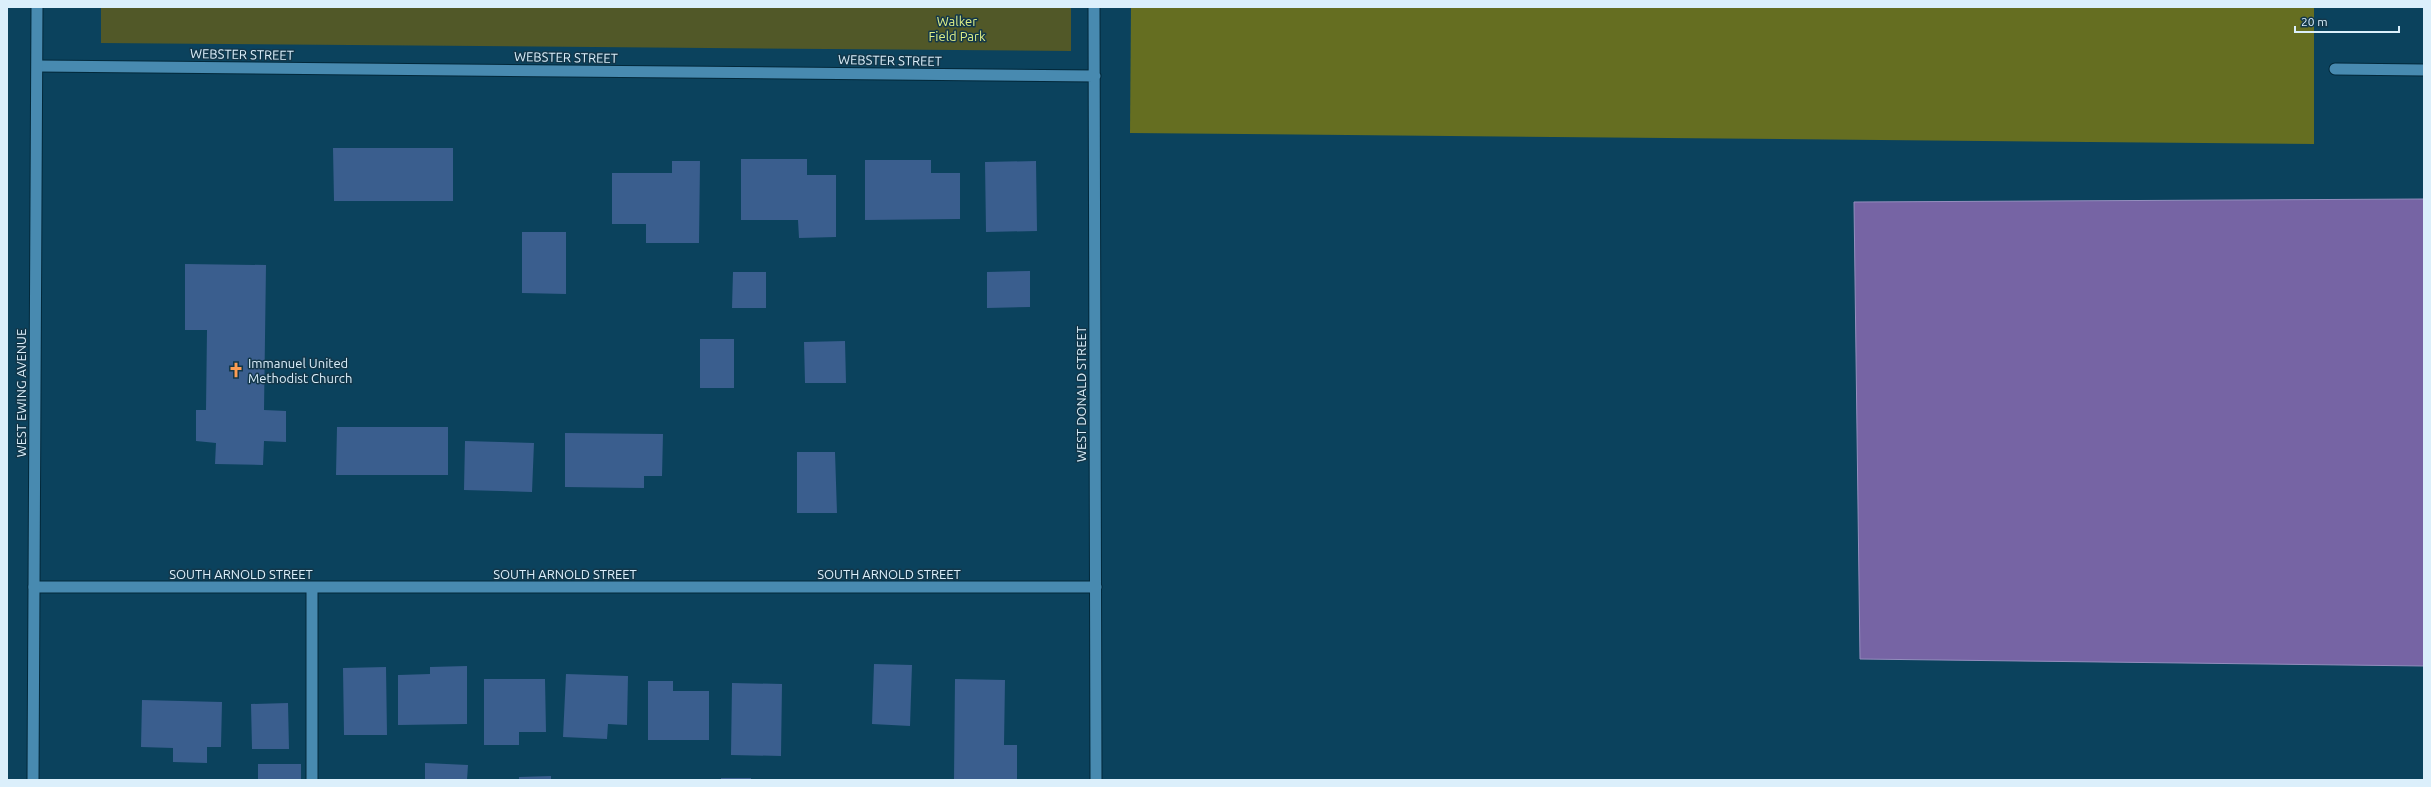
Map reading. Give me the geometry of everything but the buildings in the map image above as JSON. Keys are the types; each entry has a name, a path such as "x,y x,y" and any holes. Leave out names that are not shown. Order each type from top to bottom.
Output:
{"street":[{"name":"WEST EWING AVENUE","path":"33,780 38,7"},
{"name":"WEST DONALD STREET","path":"1094,7 1096,780"},
{"name":"WEBSTER STREET","path":"38,66 1094,76"},
{"path":"2335,69 2424,70"},
{"name":"SOUTH ARNOLD STREET","path":"34,587 1096,587"},
{"path":"312,588 312,780"}],"green space":[{"name":"Walker Field Park","path":"101,7 1071,7 1071,51 101,43"},
{"path":"1131,7 2314,7 2314,144 1130,133"}],"shaded area":[{"path":"2424,199 2424,666 1860,659 1854,202"}],"place":[{"name":"Immanuel United Methodist Church","path":"236,370"}]}
